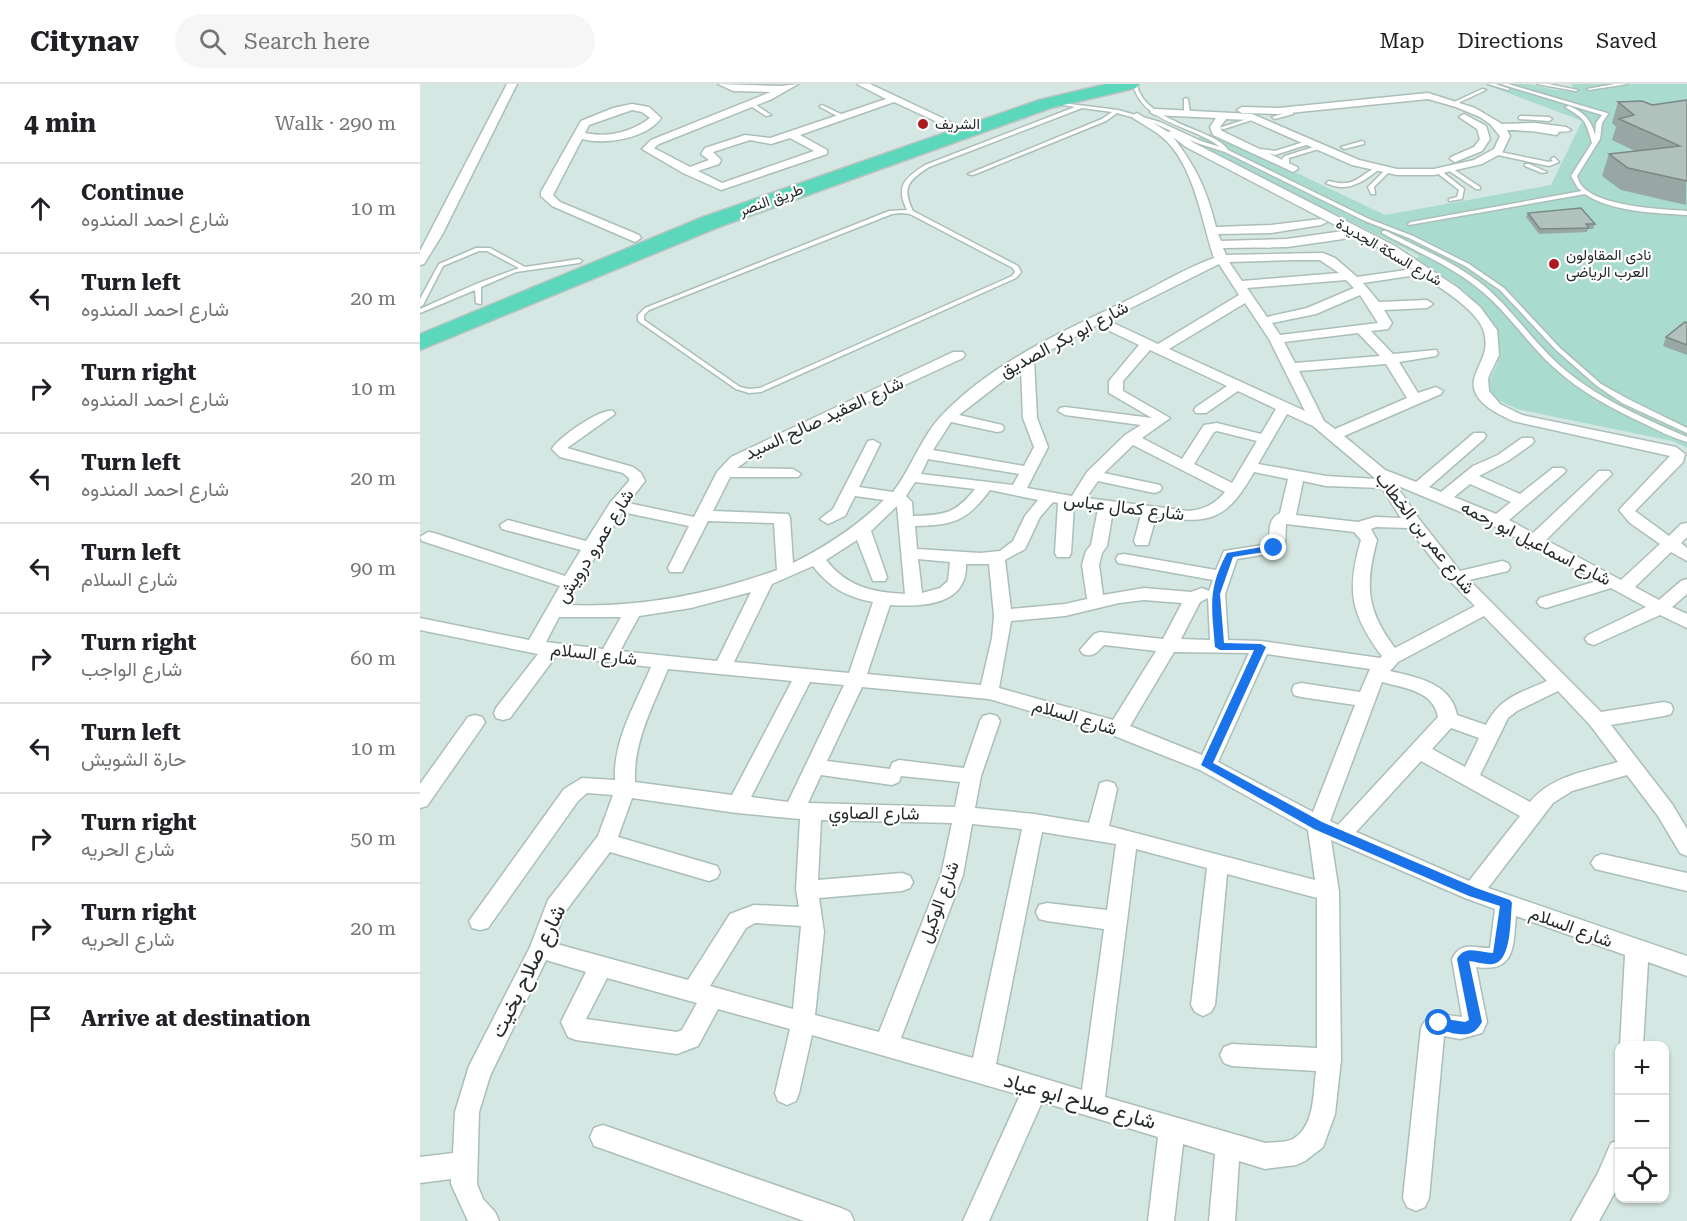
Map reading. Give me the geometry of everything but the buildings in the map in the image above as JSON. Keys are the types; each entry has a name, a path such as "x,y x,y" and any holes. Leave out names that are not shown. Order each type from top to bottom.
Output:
{"highway":[{"name":"طريق النصر","path":"420,327 479,294 579,261 731,201 950,124 1024,100 1086,84"},
{"name":"طريق النصر","path":"420,343 711,222 1051,102 1132,84"}],"street":[{"path":"420,261 436,235 512,84"},
{"path":"723,84 733,88 789,86"},
{"path":"862,84 950,124"},
{"path":"789,86 751,104 655,142 647,149 716,185 725,186 823,152 791,134"},
{"path":"1155,112 1279,111 1413,96 1433,97 1454,103 1490,119 1503,129 1505,136 1492,155 1450,169 1438,171 1382,168 1356,163 1258,119"},
{"path":"1242,110 1275,117 1344,147 1382,168 1428,165 1457,158 1478,148 1485,139 1482,128 1473,121 1444,108 1433,97"},
{"path":"687,171 715,162 716,160 706,154 709,150 749,137 769,142 895,99"},
{"path":"579,135 611,138 652,124 656,118 645,109 624,107 585,123 547,192 547,196 556,204 635,238"},
{"path":"1216,113 1258,119 1275,117"},
{"path":"1216,113 1217,133 1290,165"},
{"name":"شارع عمر بن الخطاب","path":"1137,116 1166,135 1179,149 1201,191 1216,245 1243,291 1276,339 1318,423 1383,479 1413,523 1456,577 1597,720 1665,810 1687,847"},
{"path":"1503,129 1522,121 1556,127"},
{"name":"شارع السكة الجديدة","path":"1170,128 1190,145 1391,249 1454,291 1475,310 1490,330 1492,355 1481,378 1482,392 1495,407 1518,418 1671,450 1677,454 1678,459 1627,510 1631,518 1671,542"},
{"path":"1478,148 1492,155"},
{"path":"1216,245 1271,229 1321,222"},
{"path":"1216,245 1343,235"},
{"path":"1290,238 1296,256"},
{"path":"1216,245 1296,256 1323,256 1331,260 1353,282 1375,306 1385,323 1383,326 1362,330 1276,339"},
{"name":"شارع ابو بكر الصديق","path":"555,611 598,614 685,603 764,583 816,558 862,530 897,497 922,453 948,417 982,386 1028,356 1097,320 1216,245"},
{"path":"1160,420 1116,393 1116,381 1153,346 1243,291 1353,282 1410,273"},
{"path":"1265,321 1311,311 1353,282"},
{"path":"1375,306 1427,304"},
{"path":"1097,320 1318,423"},
{"path":"1362,330 1389,357 1405,388 1416,399"},
{"path":"1291,367 1369,362 1389,357 1431,353"},
{"name":"شارع العقيد صالح السيد","path":"676,568 725,472 736,460 958,355"},
{"path":"1018,491 1041,447 1030,418 1028,356"},
{"path":"1201,410 1237,385"},
{"path":"1332,436 1436,391"},
{"name":"شارع كمال عباس","path":"909,477 986,485 1071,501 1150,512 1189,516 1205,514 1222,506 1235,490 1251,467 1284,407"},
{"path":"1065,411 1160,420"},
{"name":"شارع عمرو درويش","path":"503,713 543,648 555,611 590,547 616,506 636,481 633,473 565,454 559,448 608,414"},
{"path":"948,417 997,428"},
{"path":"1062,553 1071,501 1115,450 1160,420"},
{"path":"1186,465 1209,428 1217,427 1265,439"},
{"path":"1419,488 1479,436"},
{"path":"1130,438 1235,490"},
{"path":"1444,498 1468,477 1527,441"},
{"path":"828,519 839,512 873,444"},
{"path":"922,453 1029,471"},
{"path":"1251,467 1296,477 1347,483 1383,479"},
{"path":"1498,521 1557,471"},
{"path":"725,472 793,474"},
{"path":"1535,541 1604,474"},
{"path":"1092,476 1154,488"},
{"path":"1287,518 1296,477"},
{"path":"1468,477 1522,501"},
{"name":"شارع اسماعيل ابو رحمه","path":"1383,479 1419,488 1498,521 1687,622"},
{"path":"908,520 955,518 966,511 986,485"},
{"path":"851,491 897,497 904,502 908,520 914,599"},
{"path":"911,554 927,552 957,559 981,559 1015,549 1031,518 1049,497"},
{"path":"616,506 701,519 782,518 785,572"},
{"path":"1096,603 1090,563 1093,551 1100,546 1106,506"},
{"path":"1142,541 1150,512"},
{"path":"1220,647 1216,594 1230,555 1274,548 1277,544 1279,520 1287,518 1358,527 1366,533 1369,540 1359,573 1359,589 1362,606 1379,640 1384,665"},
{"path":"1358,527 1366,523 1413,523"},
{"path":"508,525 590,547"},
{"path":"1546,602 1618,585 1687,528"},
{"path":"862,530 879,577"},
{"path":"428,537 570,583"},
{"path":"1671,542 1687,556"},
{"path":"989,692 1001,639 1003,616 996,556"},
{"path":"816,558 829,577 853,591 884,599 938,597 953,587 959,575 957,559"},
{"path":"1124,559 1221,576"},
{"path":"1456,577 1502,567"},
{"path":"723,667 764,583"},
{"path":"1594,639 1660,608 1687,585"},
{"path":"1003,616 1034,615 1144,594 1193,598"},
{"path":"1118,729 1169,645 1193,598 1200,594 1216,594"},
{"path":"787,1093 803,1022 813,932 807,890 802,811 814,767 856,679 884,599"},
{"path":"1318,825 1365,700 1384,665 1485,608"},
{"path":"608,656 633,611"},
{"name":"شارع السلام","path":"420,624 543,648 608,656 989,692 1118,729 1207,765 1318,825 1473,892 1687,966"},
{"path":"1089,650 1103,638 1146,645 1261,647 1384,665 1433,691 1448,709 1448,719 1341,835"},
{"path":"1207,765 1261,647"},
{"name":"شارع صلاح بخيت","path":"486,1221 474,1208 464,1184 467,1112 478,1074 540,949 556,907 605,842 614,824 625,788 624,763 627,747 662,662"},
{"path":"737,805 805,674"},
{"path":"1469,778 1501,714 1510,706 1559,684"},
{"path":"1301,690 1365,700"},
{"path":"1597,720 1664,709"},
{"path":"1448,719 1490,734"},
{"path":"420,800 475,722"},
{"name":"شارع الوكيل","path":"886,1045 952,875 961,815 971,776 990,722"},
{"path":"1420,751 1532,813"},
{"path":"1473,892 1546,797 1566,785 1632,766"},
{"path":"814,767 971,776"},
{"name":"شارع الصاوي","path":"480,921 571,795 582,786 595,785 737,805 802,811 961,815 1034,822 1127,838 1328,892"},
{"path":"1097,833 1107,789"},
{"path":"982,1072 1034,822"},
{"name":"شارع صلاح ابو عياد","path":"540,949 982,1072 1265,1156 1296,1152 1314,1138 1323,1114 1329,1060 1328,892 1318,825"},
{"path":"1092,1104 1127,838"},
{"path":"605,842 709,872"},
{"path":"1203,1005 1218,863"},
{"path":"1602,863 1687,882"},
{"path":"807,890 902,882"},
{"path":"1416,1198 1433,1028 1439,1023 1461,1028 1474,1025 1463,959 1471,955 1492,959 1498,957 1501,952 1506,903"},
{"path":"1047,912 1116,921"},
{"path":"602,966 573,1022 576,1029 677,1043 690,1038 703,994 738,921 754,914 811,917"},
{"path":"1631,1041 1637,950"},
{"path":"1232,1055 1329,1060"},
{"path":"976,1221 1036,1088"},
{"path":"1161,1221 1172,1128"},
{"path":"603,1137 841,1221"},
{"path":"1222,1221 1228,1145"},
{"path":"1584,1221 1615,1164"},
{"path":"420,1170 463,1165"}],"lane":[{"path":"1132,84 1138,97 1155,112 1216,141 1227,151"},
{"path":"1497,84 1571,109 1610,113"},
{"path":"1497,84 1602,112 1605,116 1599,123 1598,136 1574,176 1575,182 1586,192 1617,204 1687,213"},
{"path":"1539,84 1576,90"},
{"path":"1589,89 1625,84"},
{"path":"1454,103 1484,90"},
{"path":"1186,99 1187,113"},
{"path":"1051,102 1116,111 1170,128 1205,145 1227,151 1367,220 1452,257 1492,280 1578,368 1599,385 1625,401 1687,430"},
{"path":"751,104 768,114"},
{"path":"822,106 843,117"},
{"path":"911,212 891,212 647,309 641,315 641,321 738,388 749,391 761,390 1004,282 1018,272 1016,267 911,212 904,201 903,189 911,176 927,166 1083,106"},
{"path":"1571,109 1590,122 1594,142"},
{"path":"971,174 1104,120 1116,111"},
{"path":"1137,116 1155,112"},
{"path":"1275,117 1291,113"},
{"path":"1542,113 1556,127"},
{"path":"1222,128 1258,119"},
{"path":"1503,129 1527,130 1556,127"},
{"path":"1344,147 1362,143"},
{"path":"1290,165 1285,159 1287,157 1315,144"},
{"path":"1262,151 1275,153 1315,144"},
{"path":"1492,155 1546,163 1554,163 1556,161 1554,159"},
{"path":"1492,155 1532,166 1544,172"},
{"path":"1329,183 1355,186 1382,168"},
{"path":"1372,193 1371,187 1382,168"},
{"path":"1450,169 1478,188"},
{"path":"1438,171 1462,190 1460,198 1451,200"},
{"path":"1411,224 1586,192"},
{"path":"1367,220 1382,231 1446,264 1476,283 1497,301 1556,366 1582,386 1614,406 1687,440"},
{"path":"420,305 441,265 478,249 488,249 522,267"},
{"path":"420,311 479,294 522,267 579,261"},
{"path":"1614,406 1625,401"}],"green space":[{"name":"نادى المقاولون العرب الرياضى","path":"1484,84 1528,84 1555,90 1576,91 1571,84 1687,84 1687,448 1672,441 1517,409 1498,400 1488,389 1498,361 1498,344 1476,304 1461,288 1412,260 1420,256 1189,141 1213,133 1385,215 1551,185 1582,121"}],"place":[{"name":"الشريف","path":"923,124"},
{"name":"نادى المقاولون العرب الرياضى","path":"1554,264"}],"route":[{"path":"1274,548 1230,555 1221,576 1216,594 1220,647 1261,647 1207,765 1318,825 1473,892 1506,903 1501,952 1498,957 1492,959 1471,955 1463,959 1474,1025 1461,1028 1439,1023"}]}
